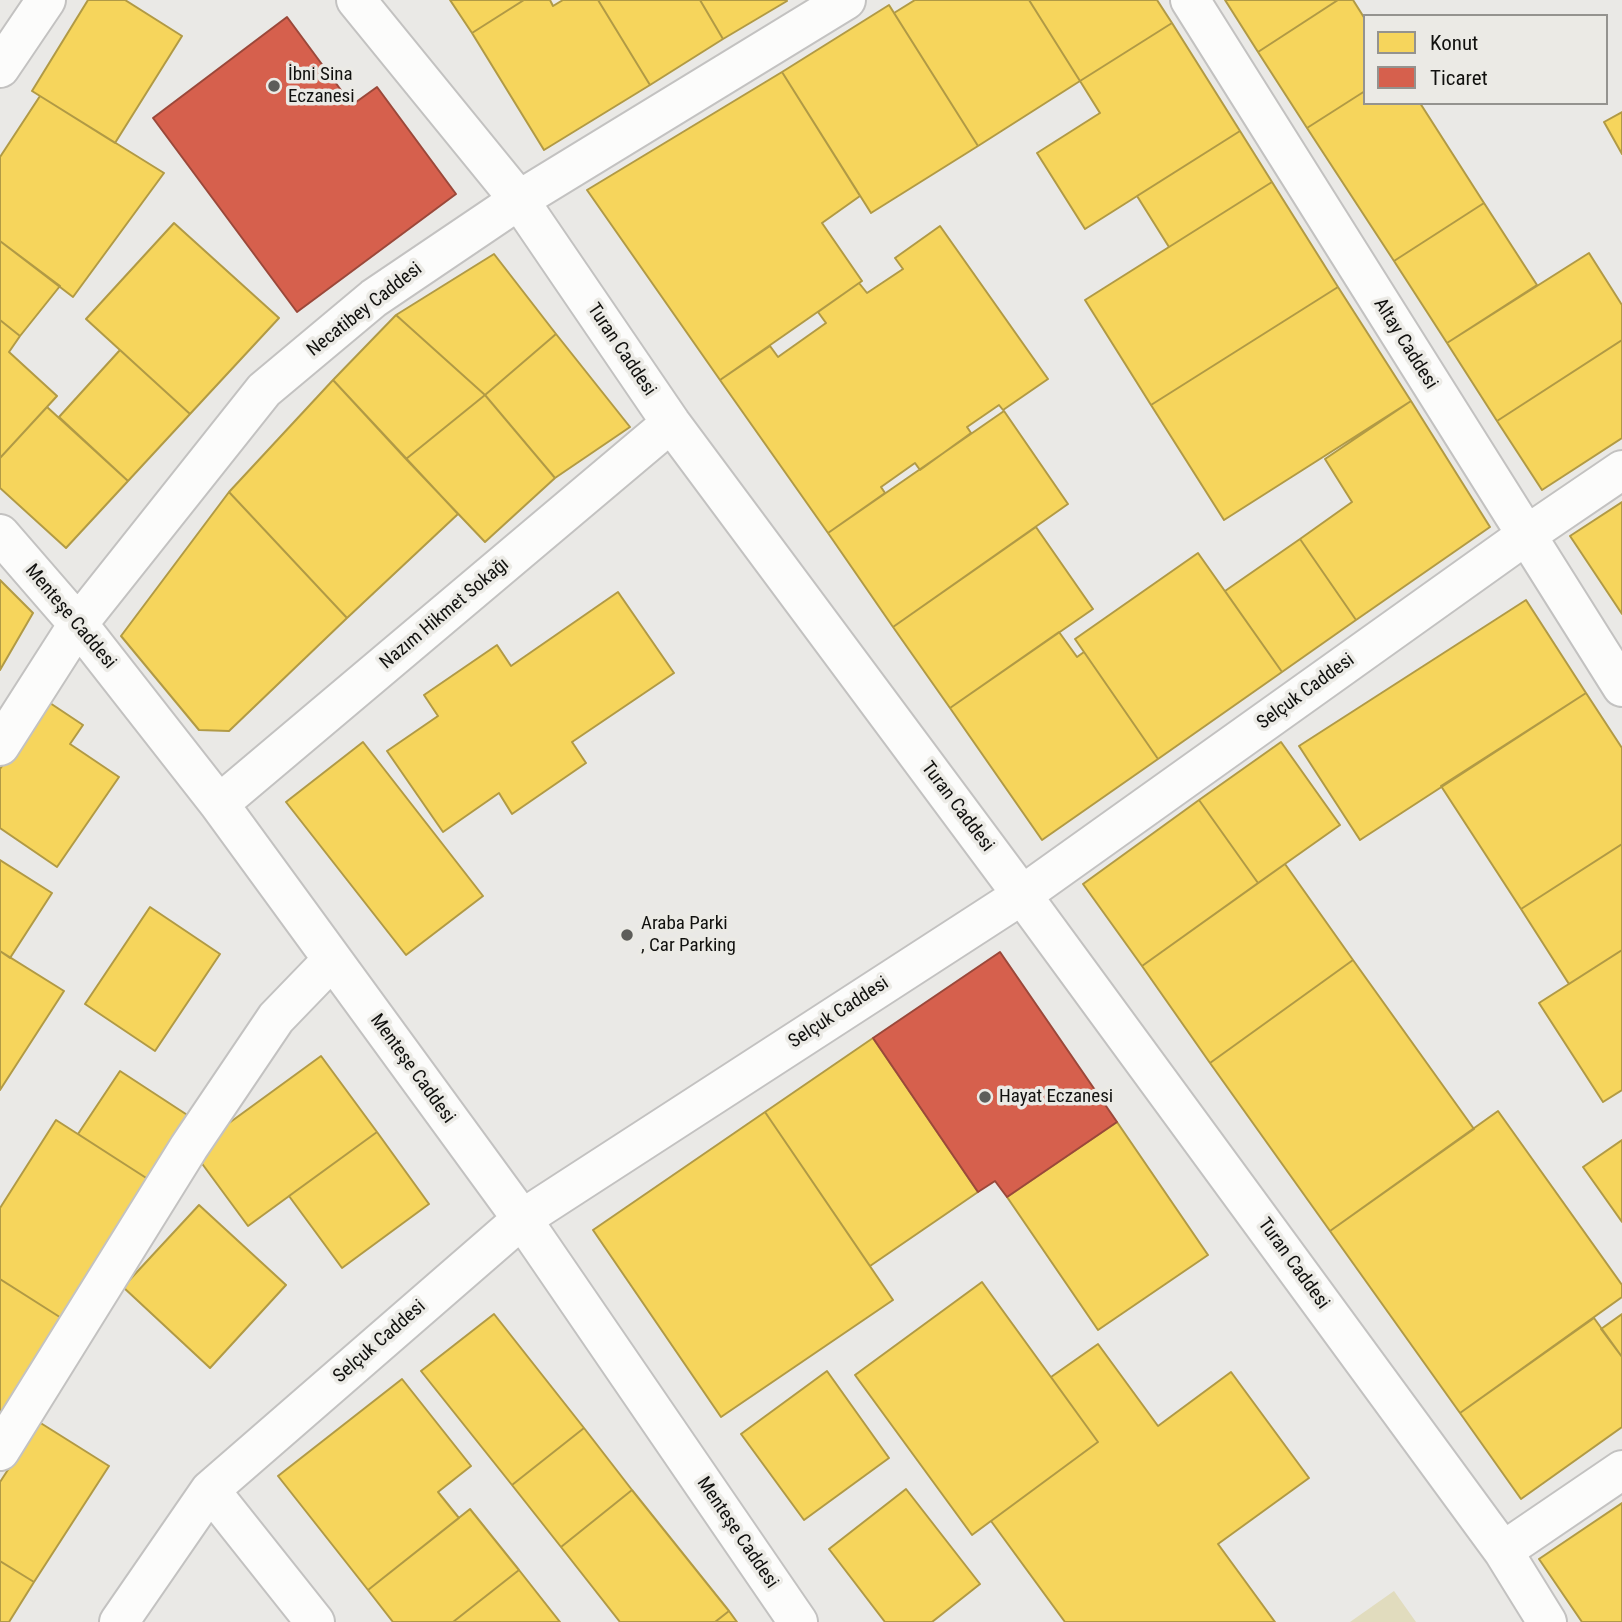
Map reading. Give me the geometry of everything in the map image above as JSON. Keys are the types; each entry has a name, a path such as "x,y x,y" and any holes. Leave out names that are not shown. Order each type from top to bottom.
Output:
{"street":[{"path":"0,68 46,0"},
{"name":"Turan Caddesi","path":"356,0 519,200 671,423 1022,895 1503,1551 1547,1622"},
{"name":"Necatibey Caddesi","path":"0,746 78,624 264,390 374,298 519,200 846,0"},
{"name":"Altay Caddesi","path":"1189,0 1622,687"},
{"name":"Nazım Hikmet Sokağı","path":"219,804 671,423"},
{"name":"Selçuk Caddesi","path":"119,1622 211,1490 522,1219 1022,895 1525,536 1622,470"},
{"name":"Menteşe Caddesi","path":"0,534 78,624 219,804 522,1219 798,1622"},
{"path":"0,1451 197,1136 276,1018 332,960"},
{"path":"1503,1551 1622,1470"},
{"path":"211,1490 315,1622"}],"shaded area":[{"path":"1394,1591 1416,1622 1350,1622"}],"building: Konut":[{"path":"88,0 125,0 182,36 115,143 32,91"},
{"path":"450,0 524,0 472,33"},
{"path":"524,0 550,0 553,6 563,0 598,0 650,85 544,150 472,33"},
{"path":"598,0 700,0 723,39 650,85"},
{"path":"700,0 786,0 787,1 723,39"},
{"path":"915,0 1029,0 1080,81 978,146 894,13"},
{"path":"1029,0 1157,0 1172,23 1080,81"},
{"path":"1225,0 1338,0 1258,52"},
{"path":"1338,0 1353,0 1363,16 1363,92 1307,128 1258,52"},
{"path":"889,5 978,146 871,213 782,72"},
{"path":"1172,23 1240,131 1085,229 1037,153 1100,113 1080,81"},
{"path":"782,72 860,196 822,223 862,281 720,380 587,190"},
{"path":"1363,92 1363,105 1421,105 1484,203 1394,261 1307,128"},
{"path":"40,96 164,173 73,297 0,241 0,157"},
{"path":"1622,112 1622,154 1604,122"},
{"path":"1240,131 1272,182 1169,247 1137,196"},
{"path":"1272,182 1338,287 1151,405 1085,300"},
{"path":"1484,203 1537,285 1447,343 1394,261"},
{"path":"174,223 279,318 190,414 86,319"},
{"path":"940,226 1048,379 1003,410 999,405 967,427 971,433 920,470 915,463 881,487 885,493 828,533 720,380 770,346 778,357 826,323 818,312 859,283 867,293 903,269 895,258"},
{"path":"0,241 60,286 20,336 0,320"},
{"path":"1589,253 1622,305 1622,340 1497,421 1447,343"},
{"path":"494,254 556,334 485,395 396,315"},
{"path":"1338,287 1411,401 1224,520 1151,405"},
{"path":"396,315 485,395 406,459 333,380"},
{"path":"0,320 20,336 9,352 57,396 0,458"},
{"path":"556,334 630,427 555,478 485,395"},
{"path":"1622,340 1622,438 1542,490 1497,421"},
{"path":"120,350 190,414 128,481 59,417"},
{"path":"333,380 458,514 347,618 229,492"},
{"path":"485,395 555,478 485,542 406,459"},
{"path":"1411,401 1490,527 1356,620 1300,539 1352,502 1325,459"},
{"path":"47,407 128,481 66,548 0,488 0,458"},
{"path":"1004,411 1068,504 893,627 828,533"},
{"path":"229,492 347,618 229,731 199,730 121,636"},
{"path":"1622,502 1622,614 1570,536"},
{"path":"1036,527 1093,609 950,708 893,627"},
{"path":"1300,539 1356,620 1282,672 1225,591"},
{"path":"1198,553 1282,672 1158,759 1075,639"},
{"path":"0,580 33,613 0,670"},
{"path":"618,592 674,673 572,742 586,763 512,814 499,793 443,832 387,751 438,716 424,695 497,645 511,666"},
{"path":"1526,600 1586,693 1360,840 1299,746"},
{"path":"1059,632 1077,657 1084,652 1158,759 1042,840 950,708"},
{"path":"1586,693 1622,748 1622,844 1521,909 1441,786"},
{"path":"47,701 83,725 70,744 119,777 57,867 0,828 0,769"},
{"path":"363,742 483,896 406,955 286,802"},
{"path":"1281,742 1340,825 1258,883 1199,800"},
{"path":"1199,800 1258,883 1142,966 1083,884"},
{"path":"1622,844 1622,950 1569,984 1521,909"},
{"path":"0,860 52,893 10,958 0,951"},
{"path":"1285,864 1353,960 1210,1063 1142,966"},
{"path":"150,907 220,954 155,1051 85,1004"},
{"path":"1622,950 1622,1090 1603,1102 1539,1003"},
{"path":"0,951 64,991 0,1090"},
{"path":"1353,960 1474,1129 1330,1231 1210,1063"},
{"path":"873,1038 978,1192 870,1266 765,1112"},
{"path":"321,1056 377,1132 248,1226 192,1150"},
{"path":"120,1071 195,1120 154,1183 78,1134"},
{"path":"1498,1111 1622,1285 1622,1297 1460,1413 1330,1231"},
{"path":"765,1112 893,1300 721,1417 593,1230"},
{"path":"56,1120 154,1183 66,1321 0,1279 0,1208"},
{"path":"1117,1122 1208,1255 1098,1330 1007,1197"},
{"path":"377,1132 429,1204 342,1268 289,1196"},
{"path":"1622,1140 1622,1222 1583,1167"},
{"path":"199,1205 286,1285 210,1368 123,1287"},
{"path":"0,1279 66,1321 0,1424"},
{"path":"982,1282 1098,1442 972,1535 855,1375"},
{"path":"494,1314 584,1428 512,1485 421,1371"},
{"path":"1622,1314 1622,1357 1601,1329"},
{"path":"1594,1318 1622,1357 1622,1427 1521,1499 1460,1413"},
{"path":"1098,1344 1158,1426 1231,1372 1309,1478 1218,1544 1275,1622 1065,1622 991,1521 1098,1442 1051,1377"},
{"path":"827,1371 889,1458 804,1520 741,1434"},
{"path":"402,1379 471,1466 438,1492 459,1518 368,1590 278,1476"},
{"path":"39,1422 109,1466 34,1582 0,1561 0,1482"},
{"path":"584,1428 632,1490 561,1547 512,1485"},
{"path":"906,1489 980,1584 932,1622 885,1622 829,1549"},
{"path":"632,1490 729,1611 715,1622 620,1622 561,1547"},
{"path":"1622,1503 1622,1622 1582,1622 1539,1559"},
{"path":"470,1509 519,1570 453,1622 393,1622 368,1590"},
{"path":"0,1561 34,1582 9,1622 0,1622"},
{"path":"519,1570 560,1622 453,1622"},
{"path":"729,1611 737,1622 715,1622"}],"building: Ticaret":[{"path":"287,17 352,105 377,87 456,194 297,312 153,118"},
{"path":"1000,952 1117,1122 1007,1197 995,1181 978,1192 873,1038"}],"place":[{"name":"İbni Sina Eczanesi","path":"274,86"},
{"name":"Araba Parki , Car Parking","path":"627,935"},
{"name":"Hayat Eczanesi","path":"985,1097"}]}
